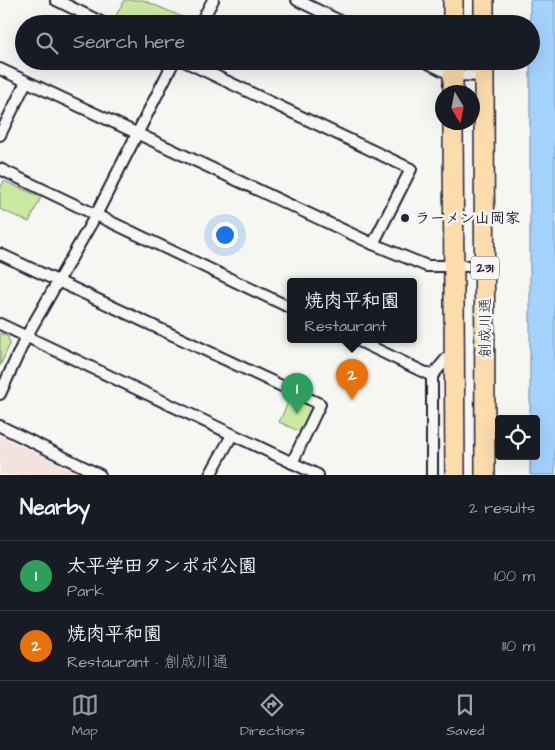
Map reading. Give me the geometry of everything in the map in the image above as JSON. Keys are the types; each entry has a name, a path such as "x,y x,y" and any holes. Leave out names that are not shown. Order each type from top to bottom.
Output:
{"highway":[{"path":"453,0 453,15"},
{"path":"484,0 484,15"},
{"name":"創成川通","path":"484,70 485,475"},
{"name":"創成川通","path":"453,130 455,475"}],"street":[{"path":"56,0 87,15"},
{"path":"205,15 213,0"},
{"path":"296,0 327,15"},
{"path":"0,69 373,244 426,266 485,266"},
{"path":"0,394 26,337 96,215 169,70"},
{"path":"203,70 411,169 373,244"},
{"path":"441,70 453,76 480,70"},
{"path":"0,135 26,82"},
{"path":"0,169 287,306"},
{"path":"0,254 320,404 292,463"},
{"path":"0,324 318,475"},
{"path":"363,343 432,376"},
{"path":"432,475 432,376 454,349"},
{"path":"0,426 100,475"},
{"path":"210,475 232,435"}],"shaded area":[{"path":"0,436 83,475 0,475"}],"green space":[{"path":"124,0 143,0 178,15 116,15"},
{"path":"4,181 41,197 29,222 0,209 0,189"},
{"path":"0,333 8,337 10,344 0,366"},
{"path":"291,396 315,407 303,433 279,422"}],"water":[{"path":"530,0 555,0 555,475 530,475 530,460 540,460 540,415 530,415 530,70 540,70 540,15 530,15"}],"place":[{"name":"ラーメン山岡家","path":"405,218"},
{"name":"焼肉平和園","path":"352,400"},
{"name":"太平学田タンポポ公園","path":"297,414"}]}
